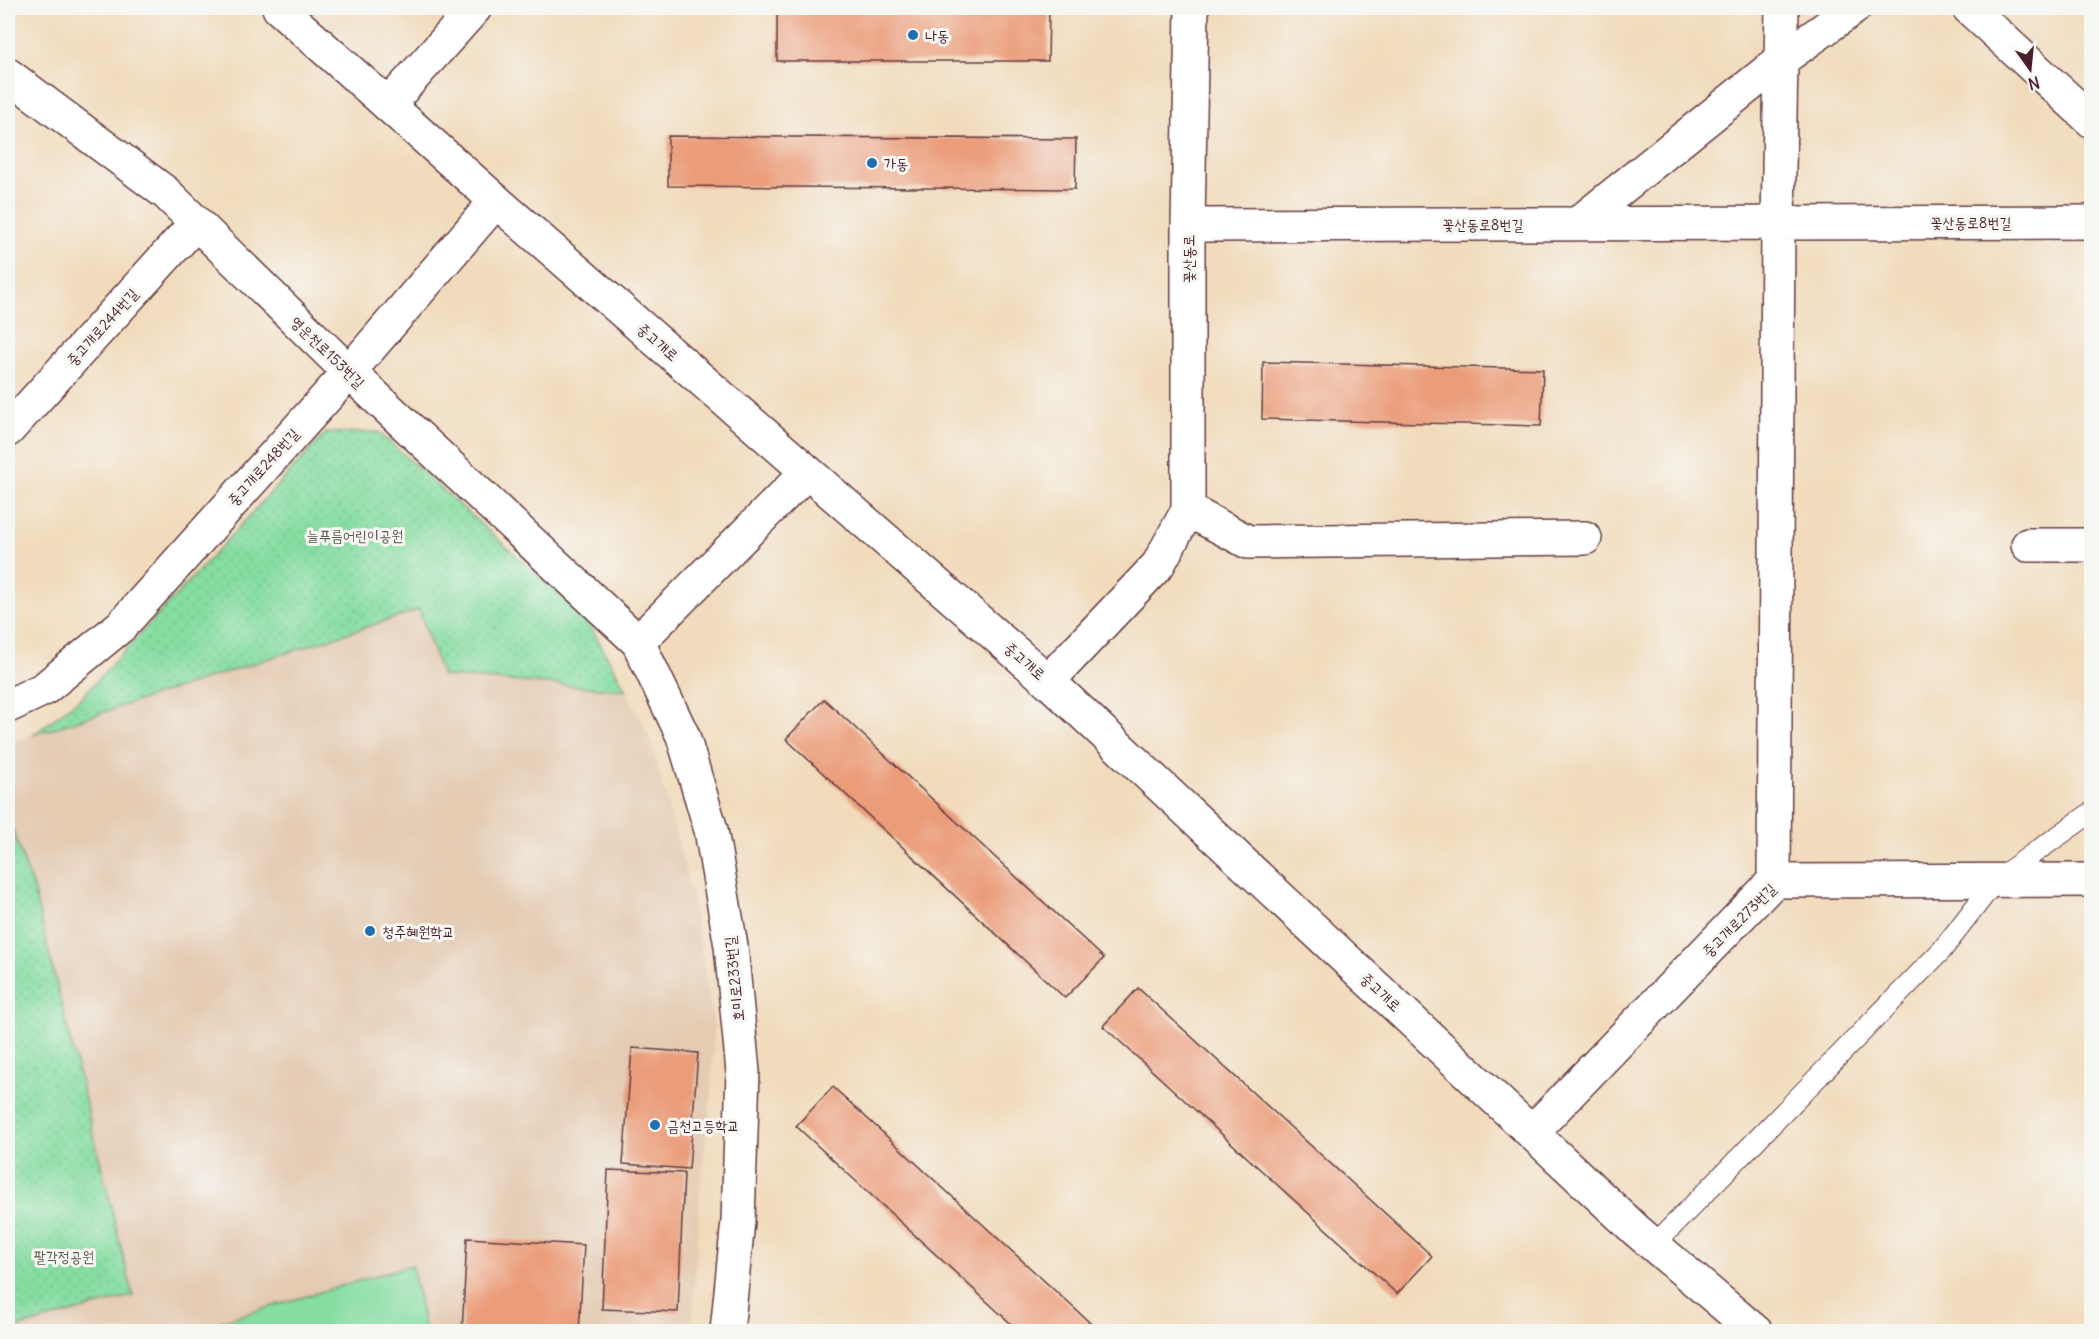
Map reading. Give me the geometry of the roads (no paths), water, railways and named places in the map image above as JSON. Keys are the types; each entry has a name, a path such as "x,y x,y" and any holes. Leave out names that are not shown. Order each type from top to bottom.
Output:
{"street":[{"name":"중고개로","path":"279,8 496,201 1047,681 1654,1245 1756,1332"},
{"path":"388,105 475,8"},
{"name":"꽃산동로","path":"1047,681 1158,565 1188,510 1188,225 1192,8"},
{"path":"1774,881 1778,223 1782,8"},
{"path":"1577,224 1780,60 1854,8"},
{"path":"1969,8 2091,120"},
{"name":"영운천로153번길","path":"12,88 166,193 349,372 638,642"},
{"name":"중고개로248번길","path":"8,706 44,689 121,626 349,372 496,201"},
{"name":"꽃산동로8번길","path":"1188,225 2091,222"},
{"name":"중고개로244번길","path":"8,430 196,223"},
{"path":"638,642 807,472"},
{"path":"1188,510 1248,542 1586,538"},
{"path":"2028,545 2091,545"},
{"name":"호미로233번길","path":"638,642 683,736 711,830 731,946 743,1072 738,1221 727,1332"},
{"name":"중고개로273번길","path":"1532,1132 1774,881 2091,880"}],"lane":[{"path":"1654,1245 1942,950 1996,880 2091,812"}],"place":[{"name":"나동","path":"913,35"},
{"name":"가동","path":"872,163"},
{"name":"청주혜원학교","path":"370,931"},
{"name":"금천고등학교","path":"655,1125"}],"park label":[{"name":"늘푸름어린이공원","path":"355,535"},
{"name":"팔각정공원","path":"64,1256"}]}
